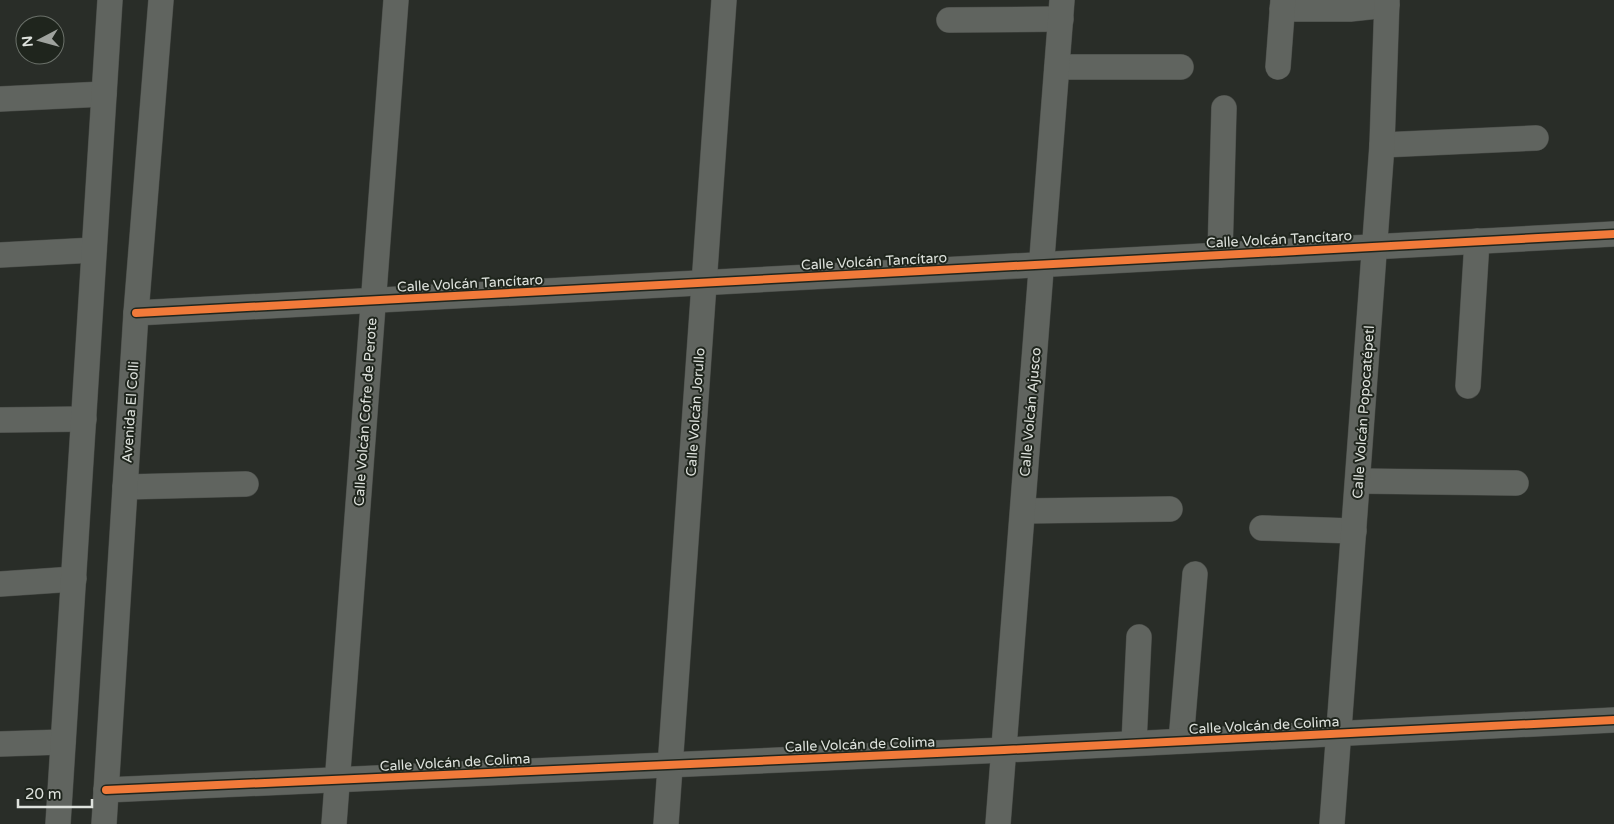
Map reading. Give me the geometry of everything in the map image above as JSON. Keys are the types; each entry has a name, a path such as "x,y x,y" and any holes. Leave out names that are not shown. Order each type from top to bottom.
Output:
{"street":[{"path":"58,824 110,0"},
{"name":"Avenida El Colli","path":"104,824 136,314 161,0"},
{"name":"Calle Volcán Cofre de Perote","path":"334,824 396,0"},
{"name":"Calle Volcán Jorullo","path":"666,824 724,0"},
{"path":"1278,67 1283,5 1350,9 1387,3"},
{"name":"Calle Volcán Popocatépetl","path":"1332,824 1382,145 1387,3"},
{"path":"949,20 1062,10"},
{"name":"Calle Volcán Ajusco","path":"998,824 1062,10"},
{"path":"1057,66 1181,68"},
{"path":"0,99 104,94"},
{"path":"1220,255 1224,108"},
{"path":"1382,145 1536,138"},
{"name":"Calle Volcán Tancítaro","path":"136,314 1614,234"},
{"path":"1468,386 1477,241"},
{"path":"0,255 94,250"},
{"path":"0,420 84,418"},
{"path":"1358,481 1516,483"},
{"path":"125,487 246,484"},
{"path":"1023,511 1170,509"},
{"path":"1262,528 1354,531"},
{"path":"1181,741 1194,574"},
{"path":"0,584 74,580"},
{"path":"1134,743 1139,637"},
{"name":"Calle Volcán de Colima","path":"106,790 1004,750 1614,720"},
{"path":"0,744 64,742"}],"cycle path":[{"path":"136,313 1614,234"},
{"path":"106,790 1004,750 1614,720"}]}
